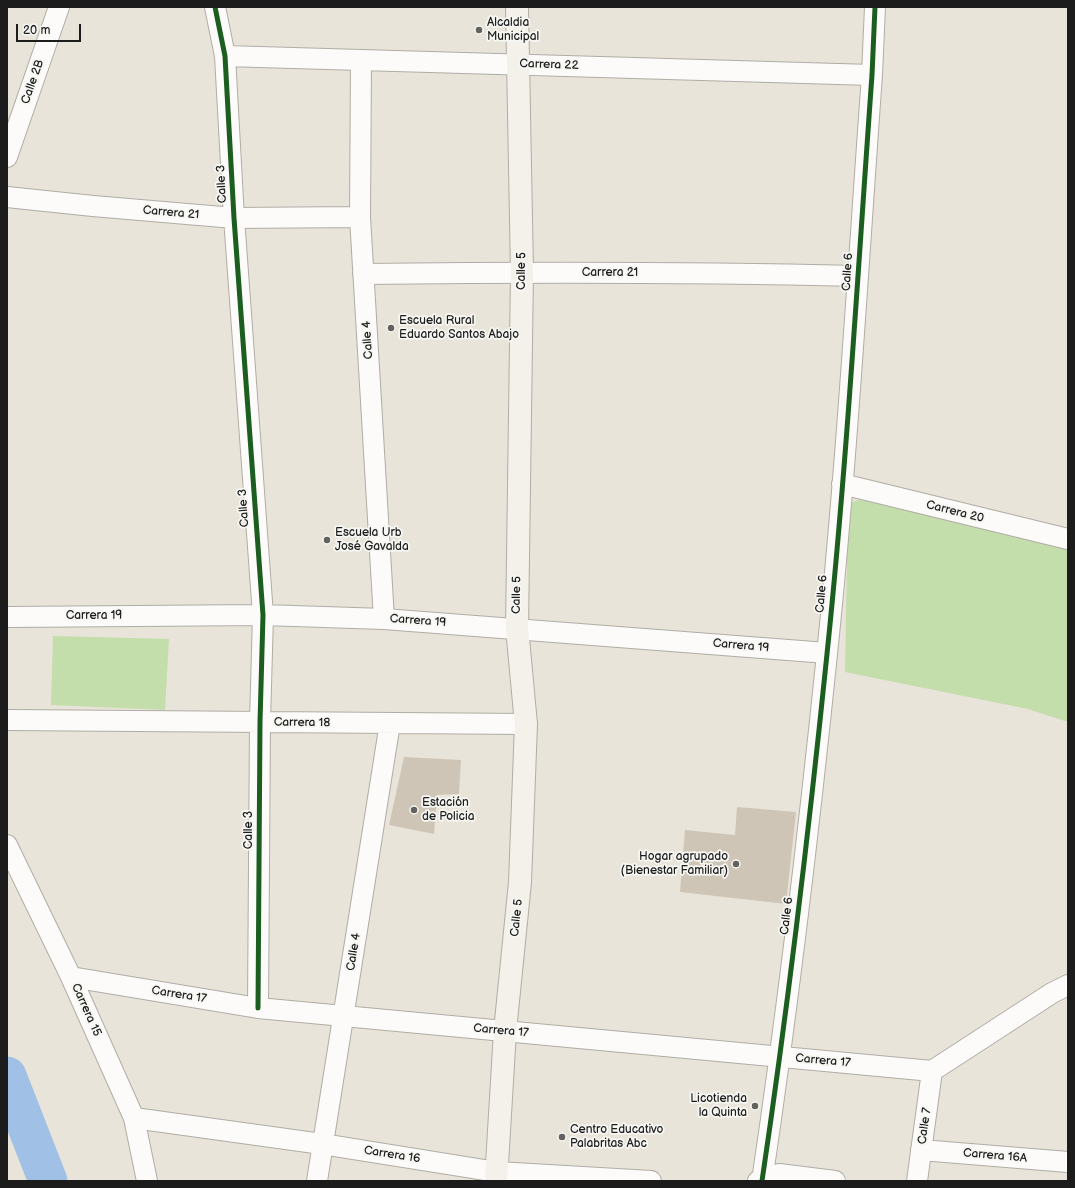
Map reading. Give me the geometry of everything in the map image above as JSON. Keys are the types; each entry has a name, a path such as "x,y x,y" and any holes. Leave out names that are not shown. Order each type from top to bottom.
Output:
{"main road":[{"name":"Calle 5","path":"497,1176 505,1031 520,882 526,724 517,628 522,272 517,7"}],"street":[{"name":"Calle 2B","path":"7,157 59,7"},
{"name":"Calle 3","path":"215,7 225,56 234,218 263,615 260,722 258,1008"},
{"name":"Calle 6","path":"761,1180 780,1057 805,856 827,653 858,276 872,75 875,7"},
{"name":"Carrera 22","path":"225,56 872,75"},
{"name":"Calle 4","path":"361,60 360,217 384,619"},
{"name":"Carrera 21","path":"7,197 234,218 360,217"},
{"name":"Carrera 21","path":"363,274 522,272 716,273 858,276"},
{"name":"Carrera 20","path":"842,484 1068,539"},
{"name":"Carrera 19","path":"7,617 263,615 384,619 517,628 827,653"},
{"name":"Carrera 18","path":"7,720 526,724"},
{"name":"Calle 4","path":"317,1181 390,724"},
{"name":"Carrera 15","path":"7,845 71,977 134,1118 147,1181"},
{"name":"Carrera 17","path":"71,977 258,1008 932,1071"},
{"path":"932,1071 1063,994"},
{"name":"Calle 7","path":"917,1181 932,1071"},
{"name":"Carrera 16","path":"134,1118 322,1144 497,1176 651,1181"},
{"name":"Carrera 16A","path":"921,1150 1068,1162"},
{"path":"761,1180 779,1174 835,1181"}],"green space":[{"path":"871,495 1068,543 1068,722 1028,709 845,672 848,504"},
{"path":"53,636 169,639 165,710 51,705"}],"building":[{"name":"Estación de Policia","path":"404,757 461,760 459,794 437,795 434,834 389,825"},
{"name":"Hogar agrupado (Bienestar Familiar)","path":"737,807 796,812 786,904 680,892 685,830 735,835"}],"waterway":[{"path":"7,1076 48,1181"}],"cycle path":[{"path":"215,7 225,56 234,218 263,615 260,722 258,1008"},
{"path":"762,1181 798,918 834,582 852,365 872,75 875,7"}],"place":[{"name":"Alcaldia Municipal","path":"479,30"},
{"name":"Escuela Rural Eduardo Santos Abajo","path":"391,328"},
{"name":"Escuela Urb José Gavalda","path":"327,540"},
{"name":"Estación de Policia","path":"414,810"},
{"name":"Hogar agrupado (Bienestar Familiar)","path":"736,864"},
{"name":"Licotienda la Quinta","path":"755,1106"},
{"name":"Centro Educativo Palabritas Abc","path":"562,1137"}]}
